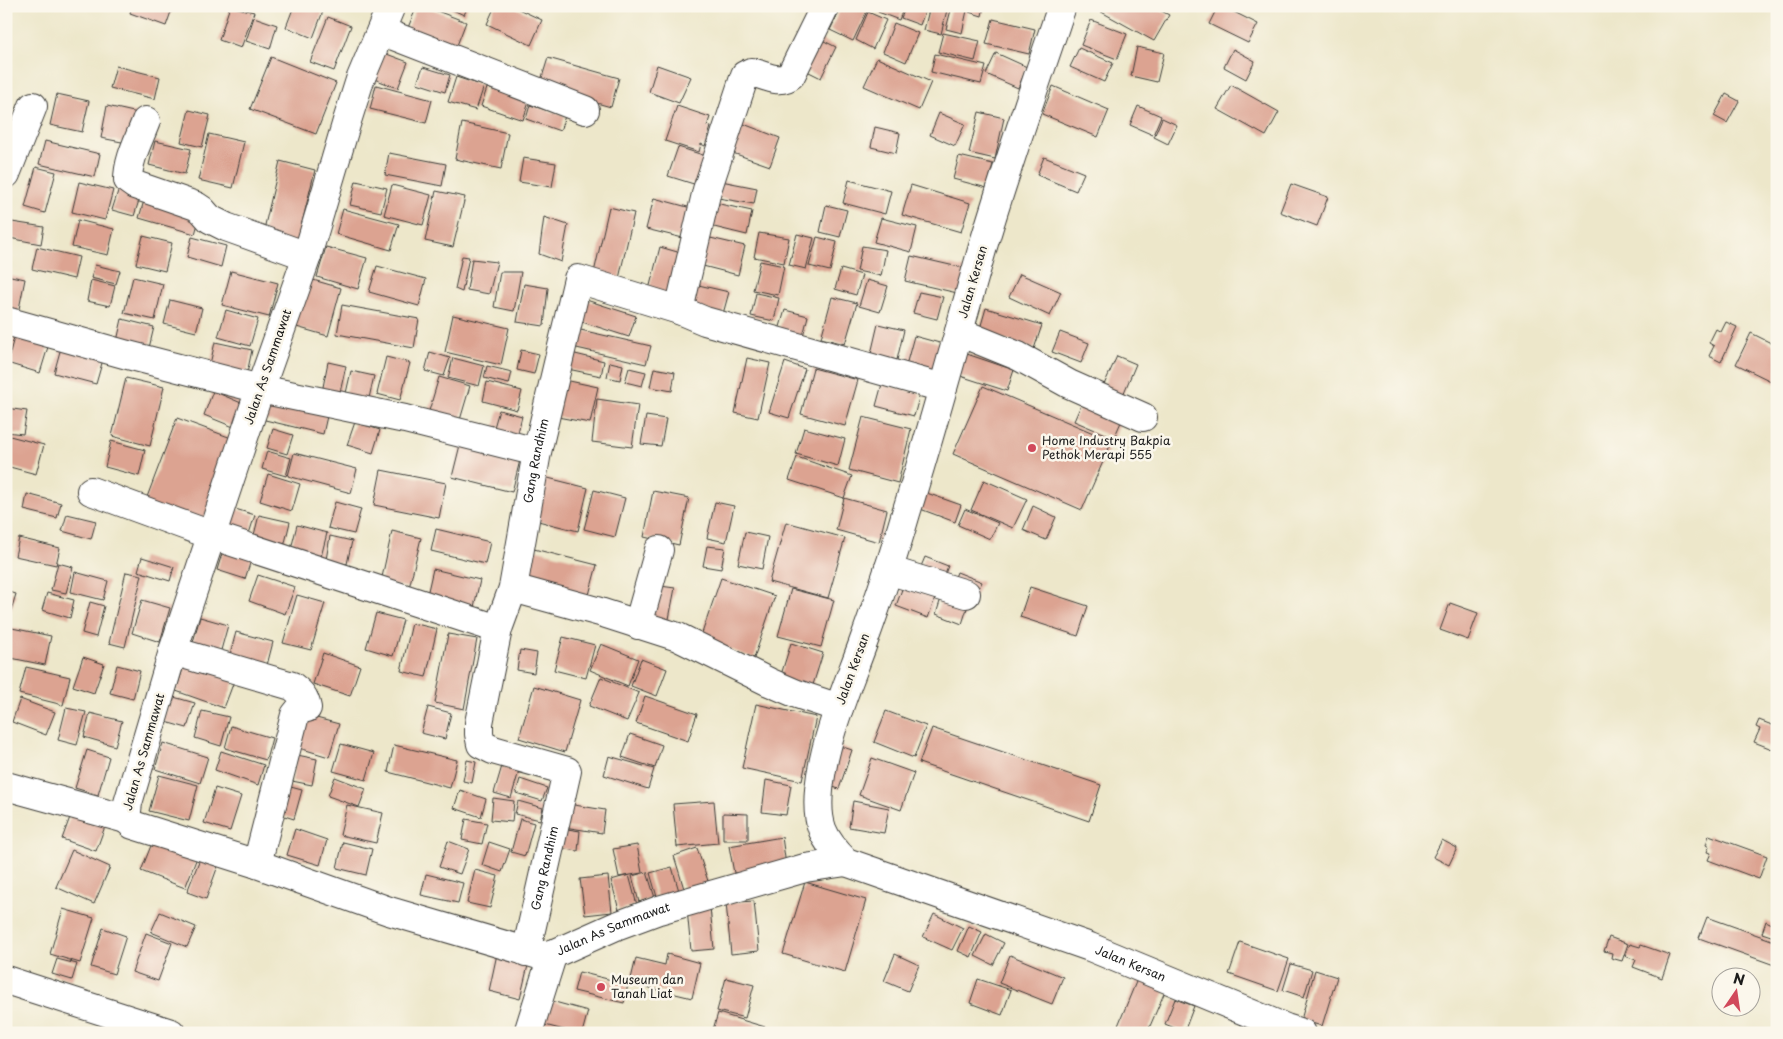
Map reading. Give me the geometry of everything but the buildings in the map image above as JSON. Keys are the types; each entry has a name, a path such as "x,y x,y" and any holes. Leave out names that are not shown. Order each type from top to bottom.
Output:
{"street":[{"name":"Jalan As Sammawat","path":"392,6 360,80 307,256 260,389 173,651 128,802 126,819 133,825 257,864 389,911 539,955 551,955 616,926 659,910 805,868 846,862"},
{"path":"679,310 707,190 745,75 750,72 780,81 786,80 791,76 825,6"},
{"name":"Jalan Kersan","path":"1062,6 984,242 907,512 839,708 819,788 818,818 822,833 831,847 846,862 1090,946 1291,1031"},
{"path":"381,31 585,110"},
{"path":"6,174 33,106"},
{"path":"146,120 133,152 128,180 135,185 196,206 210,219 226,227 307,256"},
{"name":"Gang Randhim","path":"526,952 567,770 493,750 481,744 478,734 498,630 513,588 537,452 578,279 706,320 943,388"},
{"path":"6,321 260,389 405,420 537,452"},
{"path":"959,332 1018,356 1069,384 1143,417"},
{"path":"90,492 211,535 498,630"},
{"path":"638,625 659,550"},
{"path":"888,570 966,594"},
{"path":"513,588 678,637 776,685 839,708"},
{"path":"173,651 292,686 306,700 307,708 299,710 295,715 257,864"},
{"path":"6,786 126,819"},
{"path":"805,868 822,833"},
{"path":"532,1032 554,953"},
{"path":"6,980 171,1033"}],"place":[{"name":"Home Industry Bakpia Pethok Merapi 555","path":"1032,448"},
{"name":"Museum dan Tanah Liat","path":"601,987"}]}
